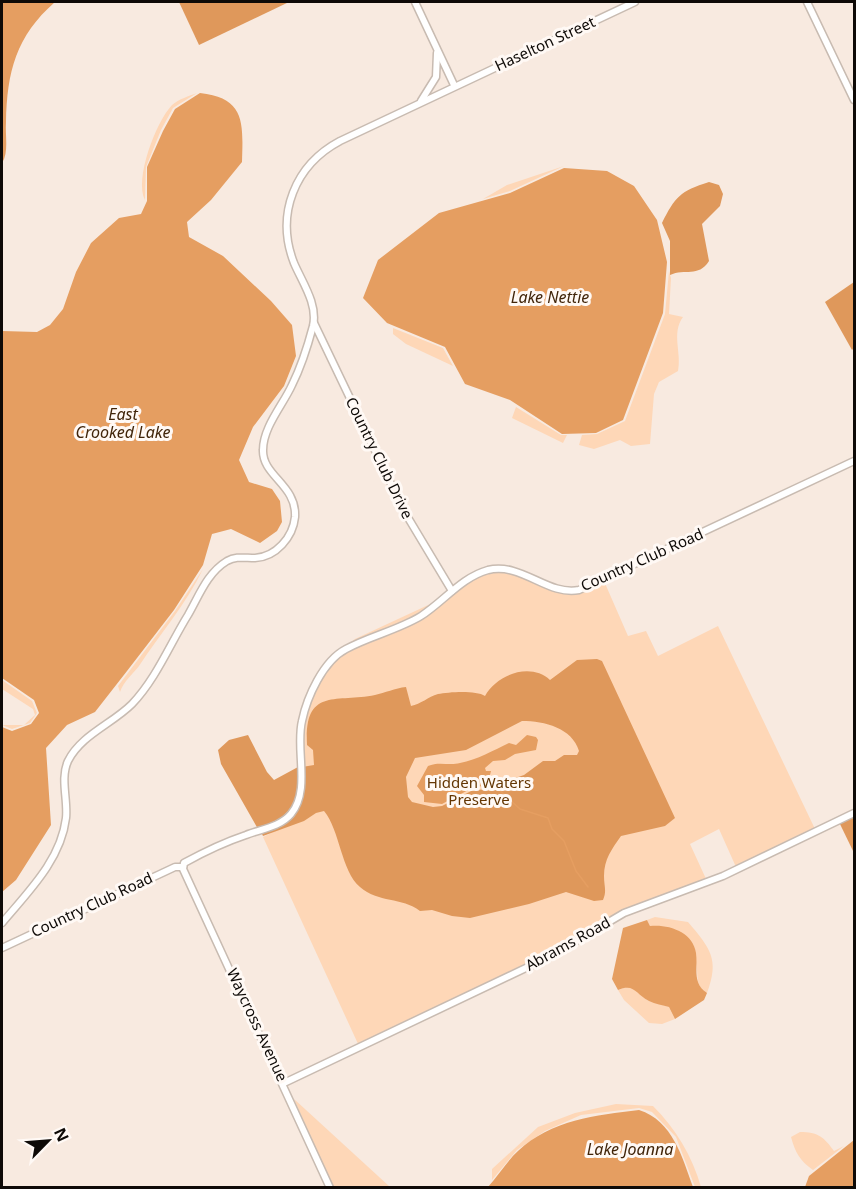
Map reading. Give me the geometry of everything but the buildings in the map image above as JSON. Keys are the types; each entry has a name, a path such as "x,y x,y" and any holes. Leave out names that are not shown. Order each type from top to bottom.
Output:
{"street":[{"path":"415,2 454,86"},
{"name":"Haselton Street","path":"419,103 635,2"},
{"path":"807,2 855,100"},
{"path":"419,103 436,77 437,50"},
{"name":"Country Club Drive","path":"419,103 330,146 313,159 300,176 288,205 287,232 293,258 310,300 313,321 404,511 452,591"},
{"path":"2,923 56,852 66,816 66,770 74,751 122,713 141,693 214,572 234,558 259,558 273,552 290,534 295,516 292,498 266,465 263,458 263,442 293,384 313,321"},
{"name":"Country Club Road","path":"2,948 183,865 232,840 279,824 289,817 295,808 300,788 302,718 312,692 327,667 345,649 418,618 452,591 486,571 500,568 521,573 560,590 579,590 855,461"},
{"name":"Abrams Road","path":"284,1083 551,956 624,913 723,876 855,813"},
{"name":"Waycross Avenue","path":"183,865 330,1188"}],"green space":[{"path":"179,2 289,2 199,45"},
{"path":"197,93 173,108 161,130 146,167 145,200 142,191 144,165 159,124 172,105"},
{"path":"564,166 510,191 483,199 507,185"},
{"path":"709,182 719,185 723,194 720,206 702,224 709,261 696,271 670,275 670,241 662,223 679,196"},
{"path":"669,271 671,278 669,314 683,317 677,336 679,364 678,371 659,382 654,394 650,444 631,446 620,440 594,449 579,445 582,435 597,434 625,421 665,314"},
{"path":"854,282 854,348 852,350 825,302"},
{"path":"393,328 443,348 453,366 406,344 393,334"},
{"path":"516,407 561,435 567,435 563,443 512,418"},
{"path":"203,569 181,607 120,692 118,686 175,611"},
{"name":"Hidden Waters Preserve","path":"509,571 555,591 576,591 604,581 628,636 646,631 658,656 718,626 815,829 736,867 719,829 690,844 707,881 623,911 564,947 359,1046 263,837 308,815 303,770 304,727 308,706 316,686 329,668 346,651 393,633 420,619 471,581 482,576"},
{"path":"439,600 417,616 345,647 355,639"},
{"path":"577,660 602,661 675,818 665,826 621,836 605,864 603,900 594,901 566,892 529,904 470,918 432,910 420,911 406,904 374,896 360,887 344,861 334,829 324,811 263,836 261,832 295,813 302,767 314,765 313,750 307,745 307,727 311,714 325,701 375,695 406,687 411,706 443,693 469,692 485,696 490,688 515,673 534,672 550,680","holes":["522,721 548,724 564,731 575,743 579,751 577,755 564,755 555,761 543,761 524,775 501,783 492,791 475,789 442,806 433,807 412,802 408,797 406,777 415,758 466,750"]},
{"path":"2,680 32,701 37,713 30,723 24,725 35,715 33,709 2,689"},
{"path":"2,725 24,725 12,729"},
{"path":"248,735 267,772 274,780 298,767 297,791 292,807 279,819 258,829 221,764 218,750 229,740"},
{"path":"854,815 854,853 839,822"},
{"path":"655,917 688,922 702,939 713,962 707,993 700,987 695,959 677,930 650,926 647,920"},
{"path":"626,987 636,988 647,1000 669,1007 675,1019 662,1024 649,1023 624,1000 618,990"},
{"path":"294,1099 390,1187 333,1187"},
{"path":"616,1104 653,1106 682,1144 693,1164 701,1187 695,1187 676,1137 652,1112 639,1108 581,1115 545,1131 517,1150 492,1180 492,1169 538,1127 575,1113"},
{"path":"800,1132 820,1136 834,1151 844,1146 813,1170 801,1160 796,1152 791,1137"}],"water":[{"path":"2,2 55,2 31,28 16,56 9,87 6,149 2,163"},
{"name":"East Crooked Lake","path":"200,93 226,101 239,115 242,162 211,200 187,222 189,237 223,256 271,301 292,325 296,356 284,386 253,427 239,460 249,482 272,489 280,501 282,522 277,531 260,543 231,529 212,534 203,565 174,610 127,671 95,712 67,725 46,748 51,825 16,880 2,892 2,727 12,731 31,724 39,713 34,700 2,678 2,331 37,332 50,325 63,309 76,272 91,243 119,218 141,214 147,201 147,167 163,131 175,109"},
{"name":"Lake Nettie","path":"564,168 607,171 634,186 657,220 667,262 663,313 623,420 596,433 562,434 510,400 465,384 445,347 387,323 363,298 378,260 439,213 510,193"},
{"path":"527,735 536,737 538,740 536,750 515,754 505,760 493,761 485,768 486,771 491,771 490,775 494,785 474,787 442,804 424,802 424,795 417,786 428,766 473,760 509,743 516,745"},
{"path":"647,920 650,926 665,926 685,935 694,946 696,953 697,980 707,993 704,1000 675,1019 669,1007 649,1001 632,989 618,990 612,979 623,928"},
{"name":"Lake Joanna","path":"639,1110 651,1115 668,1131 680,1152 693,1187 488,1187 518,1151 545,1132 591,1117"},
{"path":"854,1140 854,1187 805,1187 809,1176"}],"waterway":[{"path":"494,785 520,809 548,818 552,829 564,841 576,871 588,887"}]}
